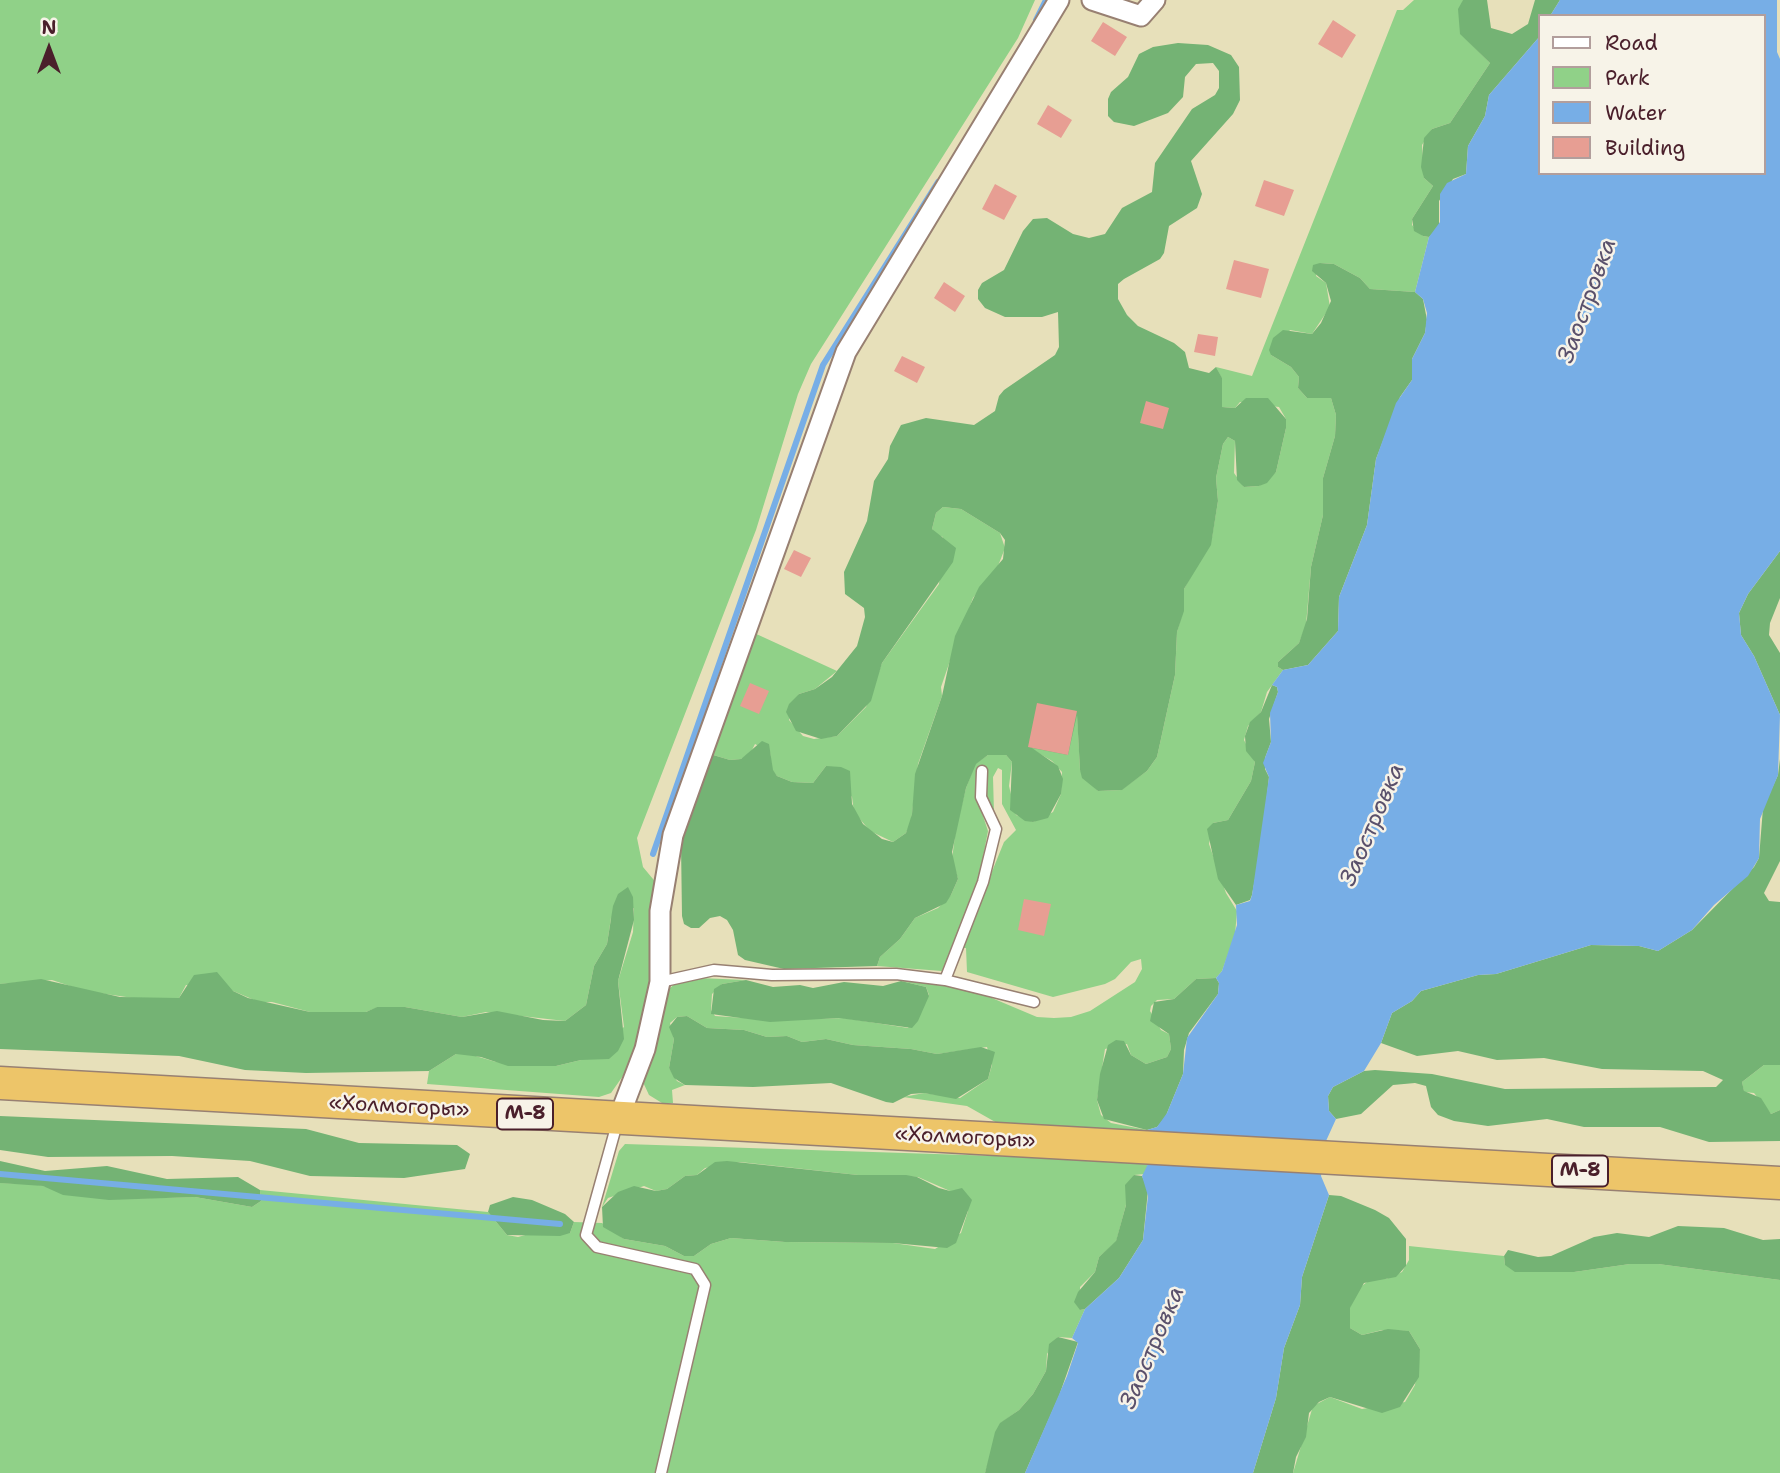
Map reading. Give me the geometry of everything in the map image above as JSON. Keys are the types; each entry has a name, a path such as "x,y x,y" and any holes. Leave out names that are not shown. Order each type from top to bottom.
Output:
{"highway":[{"name":"«Холмогоры»","path":"0,1083 618,1120 1380,1159 1780,1183"}],"street":[{"path":"618,1120 645,1049 660,982 660,911 673,835 846,352 1059,0"},
{"path":"1092,0 1141,16 1155,0"}],"lane":[{"path":"944,980 983,882 996,829 981,797 982,771"},
{"path":"660,982 714,970 772,975 897,974 944,980 1034,1002"},
{"path":"618,1120 586,1235 597,1247 695,1269 705,1284 661,1473"}],"green space":[{"path":"0,0 1035,0 1018,38 811,364 798,394 756,530 637,838 643,867 658,885 652,971 642,1026 625,1073 611,1093 599,1097 427,1084 429,1071 456,1054 469,1054 496,1062 556,1066 581,1060 624,1027 618,981 633,932 634,908 611,918 607,944 594,966 586,1005 565,1021 486,1012 462,1017 405,1007 378,1007 366,1012 310,1012 272,1002 259,1002 233,991 186,985 179,998 133,998 85,991 52,980 0,984"},
{"path":"1414,0 1463,0 1460,33 1490,63 1450,123 1432,129 1422,145 1424,178 1433,186 1412,219 1412,225 1423,236 1429,237 1415,292 1370,289 1360,278 1334,264 1320,263 1316,276 1326,283 1330,307 1312,334 1290,330 1271,355 1291,367 1299,377 1298,388 1307,398 1331,398 1336,415 1335,436 1323,478 1323,515 1311,567 1306,625 1299,643 1278,662 1278,667 1283,670 1267,692 1261,712 1248,726 1244,740 1255,762 1251,781 1228,820 1213,823 1209,844 1226,893 1237,911 1235,935 1222,971 1216,978 1196,979 1174,999 1157,1000 1151,1006 1150,1011 1161,1030 1169,1034 1171,1049 1167,1057 1146,1064 1131,1055 1127,1044 1105,1049 1097,1100 1101,1115 1111,1123 1147,1130 1149,1162 1145,1174 1134,1175 1116,1242 1099,1257 1095,1272 1080,1287 1080,1310 1085,1309 1072,1338 1058,1337 1047,1354 1046,1371 1033,1394 1019,1410 1001,1423 985,1473 0,1473 0,1183 33,1184 109,1199 195,1197 252,1207 261,1201 260,1190 488,1212 507,1235 518,1237 529,1234 570,1233 574,1222 602,1223 624,1239 665,1246 684,1256 694,1256 711,1244 731,1238 785,1242 893,1243 935,1249 961,1233 968,1211 950,1191 918,1177 858,1175 740,1162 705,1168 697,1175 685,1176 667,1189 656,1191 644,1186 608,1198 602,1207 619,1151 625,1144 1059,1158 967,1106 903,1097 924,1093 960,1098 988,1079 992,1065 987,1047 937,1054 911,1049 853,1045 826,1039 802,1042 787,1036 767,1037 744,1030 707,1028 687,1016 677,1017 670,1023 674,1039 669,1068 677,1081 685,1085 672,1090 673,1103 662,1103 649,1095 642,1080 663,994 677,982 699,978 746,980 722,984 712,994 711,1010 715,1016 774,1020 844,1018 908,1028 929,995 926,987 901,981 926,981 980,993 1037,1017 1054,1018 1071,1017 1090,1011 1135,982 1142,969 1141,959 1131,962 1115,979 1105,984 1053,997 967,972 966,948 961,948 1004,842 1016,830 1002,804 1002,770 998,768 993,777 994,813 985,797 986,773 983,766 980,768 978,801 988,831 977,889 942,971 877,966 880,957 900,939 915,918 938,908 951,895 958,879 952,859 956,828 975,764 988,755 1006,755 1012,762 1009,786 1016,815 1033,822 1053,812 1061,794 1062,772 1052,761 1028,747 1077,711 1080,770 1098,791 1121,790 1147,771 1157,757 1175,675 1177,632 1183,611 1184,589 1212,537 1218,501 1216,478 1223,444 1228,437 1235,441 1234,473 1244,487 1259,486 1276,472 1286,428 1286,419 1279,407 1240,402 1235,408 1222,407 1222,379 1216,367 1252,376 1397,10 1403,10"},
{"path":"1463,0 1487,0 1491,28 1512,34 1528,24 1535,0 1560,0 1551,14 1538,14 1538,38 1489,95 1485,116 1468,146 1466,174 1453,179 1439,201 1439,228 1429,237 1414,231 1412,219 1433,186 1424,178 1421,167 1424,138 1432,129 1450,123 1490,63 1460,34 1458,9"},
{"path":"1178,43 1208,45 1231,55 1239,67 1240,100 1233,114 1191,161 1202,194 1197,208 1169,226 1164,253 1160,259 1118,284 1118,299 1127,315 1138,326 1174,343 1185,352 1189,368 1209,373 1216,367 1222,378 1222,407 1235,408 1246,398 1268,398 1286,419 1286,428 1276,472 1267,483 1259,486 1244,487 1237,480 1235,441 1228,437 1223,444 1216,478 1218,501 1211,545 1184,589 1184,611 1177,632 1175,675 1157,757 1147,771 1122,790 1098,791 1082,778 1077,715 1068,755 1032,748 1058,766 1063,779 1061,794 1048,818 1033,822 1025,821 1010,810 1012,762 1006,755 988,755 976,764 966,788 952,852 958,879 951,895 946,903 915,918 900,939 880,957 877,966 784,969 745,960 738,955 733,930 727,920 720,916 710,918 699,928 691,928 684,924 682,916 681,844 710,754 730,760 741,759 762,741 769,744 773,770 777,776 792,782 813,783 826,766 841,767 850,771 852,804 863,824 882,839 893,842 906,833 912,814 915,774 942,696 955,636 979,587 1003,559 1005,540 1000,533 961,509 943,507 936,513 932,529 956,548 953,562 882,663 871,701 837,736 821,739 796,731 786,712 789,704 799,694 815,689 832,677 857,646 865,617 864,608 845,594 844,572 867,521 874,481 888,459 890,446 901,425 926,418 974,425 995,411 999,396 1004,390 1055,355 1059,347 1058,312 1042,317 1005,317 985,308 978,299 978,290 982,283 1004,270 1023,231 1033,219 1047,218 1073,234 1089,238 1105,234 1122,208 1152,192 1155,163 1192,109 1215,95 1219,88 1219,71 1213,63 1196,64 1185,77 1183,97 1168,113 1134,126 1114,122 1108,116 1108,99 1111,92 1128,77 1139,54 1153,47"},
{"path":"1334,264 1360,278 1370,289 1415,292 1423,299 1427,320 1425,333 1412,359 1412,380 1400,397 1376,459 1367,525 1339,597 1338,631 1308,665 1283,670 1278,667 1278,662 1299,643 1307,619 1311,567 1323,515 1323,478 1335,436 1336,415 1331,398 1307,398 1298,388 1299,377 1291,367 1271,355 1269,350 1273,338 1283,330 1312,334 1321,323 1331,301 1326,283 1312,271 1313,265"},
{"path":"943,507 961,509 1000,533 1005,548 998,566 973,598 952,655 941,687 942,696 918,764 911,822 906,833 893,842 870,831 854,812 852,797 826,766 813,783 792,782 777,776 772,770 770,752 755,744 750,754 741,759 730,760 710,754 752,632 837,671 815,689 799,694 789,720 803,736 814,739 837,736 866,707 882,663 939,584 943,537 936,535 932,529 936,513"},
{"path":"1780,551 1780,598 1770,623 1769,635 1780,653 1780,715 1754,656 1741,635 1739,613 1748,594"},
{"path":"1272,685 1277,687 1278,692 1269,719 1271,742 1265,758 1265,769 1269,777 1262,841 1250,900 1236,905 1218,879 1207,829 1213,823 1228,820 1251,781 1255,762 1246,751 1245,736 1250,722 1261,712"},
{"path":"1780,759 1780,861 1764,893 1769,901 1780,902 1780,1065 1764,1065 1742,1082 1744,1091 1761,1098 1771,1114 1780,1110 1780,1141 1709,1142 1660,1127 1584,1127 1547,1119 1488,1126 1454,1121 1438,1115 1431,1107 1426,1086 1415,1083 1393,1085 1361,1114 1336,1119 1329,1111 1328,1096 1333,1087 1364,1071 1375,1070 1432,1074 1505,1089 1716,1087 1723,1080 1703,1071 1602,1069 1544,1058 1497,1060 1458,1051 1417,1056 1381,1043 1392,1013 1412,1001 1421,991 1478,975 1496,974 1591,945 1639,946 1658,951 1692,930 1754,867 1759,858 1763,808 1778,775"},
{"path":"628,887 633,897 634,920 618,981 624,1039 618,1051 609,1059 581,1060 556,1066 508,1066 481,1057 456,1054 429,1071 306,1073 245,1070 179,1056 0,1049 0,984 41,979 120,997 179,998 194,975 217,972 233,991 248,998 310,1012 366,1012 377,1007 405,1007 462,1017 497,1011 543,1020 565,1021 586,1005 594,966 607,944 613,906 618,894"},
{"path":"1216,978 1219,983 1218,994 1189,1033 1184,1050 1183,1074 1165,1118 1157,1127 1147,1130 1104,1119 1097,1100 1100,1074 1108,1045 1116,1040 1124,1041 1131,1055 1146,1064 1167,1057 1171,1049 1169,1034 1150,1021 1154,1002 1174,999 1196,979"},
{"path":"746,980 773,987 800,985 813,988 844,982 883,986 901,981 926,987 929,996 912,1028 839,1018 770,1022 711,1014 714,989 722,984"},
{"path":"687,1016 707,1028 744,1030 767,1037 787,1036 802,1042 826,1039 853,1045 911,1049 937,1054 981,1047 995,1052 988,1079 956,1099 924,1093 911,1094 893,1103 831,1083 753,1087 685,1085 674,1078 669,1068 674,1039 669,1027 677,1017"},
{"path":"1764,1065 1780,1065 1780,1110 1771,1114 1754,1093 1744,1092 1742,1082"},
{"path":"0,1116 306,1129 359,1143 457,1145 470,1154 465,1169 404,1178 310,1176 250,1161 172,1156 48,1157 0,1150"},
{"path":"0,1161 45,1171 107,1166 167,1179 238,1177 260,1190 261,1201 252,1207 195,1197 109,1200 63,1195 43,1186 0,1183"},
{"path":"715,1162 858,1175 906,1175 950,1191 962,1188 972,1200 956,1243 947,1248 893,1243 785,1242 731,1238 711,1244 694,1256 684,1256 665,1246 624,1239 603,1227 602,1207 618,1192 634,1186 656,1191 667,1189 685,1176 697,1175"},
{"path":"1134,1175 1142,1176 1148,1190 1143,1240 1119,1278 1085,1309 1080,1310 1074,1302 1078,1292 1095,1272 1099,1257 1116,1241 1126,1205 1125,1185"},
{"path":"1329,1195 1341,1196 1389,1218 1406,1239 1406,1266 1396,1277 1364,1283 1350,1308 1350,1328 1362,1335 1388,1329 1409,1331 1420,1349 1419,1377 1400,1407 1382,1413 1330,1397 1319,1402 1309,1413 1306,1437 1296,1457 1293,1473 1253,1473 1276,1398 1284,1348 1300,1305 1302,1277"},
{"path":"513,1197 532,1200 565,1214 574,1222 570,1233 560,1236 507,1235 488,1212 490,1205"},
{"path":"1678,1226 1724,1228 1763,1240 1780,1239 1780,1280 1658,1264 1630,1264 1574,1272 1515,1272 1505,1265 1504,1256 1508,1250 1538,1257 1551,1256 1594,1237 1617,1233 1649,1237"},
{"path":"1409,1246 1504,1256 1505,1265 1574,1272 1630,1264 1658,1264 1780,1280 1780,1473 1293,1473 1313,1406 1330,1397 1362,1409 1405,1402 1415,1385 1420,1349 1409,1331 1382,1330 1362,1335 1350,1328 1349,1320 1350,1307 1359,1288 1371,1279 1386,1279 1402,1272 1409,1260"},
{"path":"1058,1337 1078,1342 1059,1396 1025,1473 985,1473 995,1432 1000,1423 1019,1410 1033,1394 1046,1371 1049,1344"}],"water":[{"name":"Заостровка","path":"1560,0 1777,0 1777,52 1780,59 1780,551 1748,594 1739,613 1741,635 1754,656 1780,715 1778,775 1760,819 1759,858 1748,876 1714,905 1692,930 1658,951 1639,946 1591,945 1496,974 1478,975 1421,991 1412,1001 1392,1013 1381,1043 1364,1071 1333,1087 1328,1096 1329,1111 1336,1119 1326,1141 1321,1176 1329,1195 1302,1277 1300,1305 1284,1348 1276,1398 1253,1473 1025,1473 1067,1376 1078,1343 1072,1338 1085,1309 1119,1278 1143,1240 1148,1196 1142,1176 1149,1162 1147,1130 1157,1127 1167,1113 1183,1074 1187,1038 1218,994 1219,983 1216,978 1222,971 1237,925 1236,905 1250,901 1252,895 1269,777 1263,763 1271,742 1270,713 1278,692 1277,687 1272,685 1283,670 1308,665 1338,631 1339,597 1367,525 1376,459 1396,403 1412,380 1412,359 1425,333 1427,313 1423,299 1415,292 1429,237 1440,222 1440,194 1447,183 1466,174 1468,146 1485,116 1489,95 1538,38 1538,175 1766,175 1766,14 1551,14"}],"building":[{"path":"1333,20 1356,35 1342,58 1318,44"},
{"path":"1103,22 1127,37 1115,56 1091,41"},
{"path":"1048,105 1072,120 1061,138 1037,124"},
{"path":"1264,180 1294,190 1284,216 1255,206"},
{"path":"995,184 1017,196 1004,220 982,209"},
{"path":"1234,260 1269,269 1261,298 1226,289"},
{"path":"944,282 965,296 955,312 934,298"},
{"path":"1198,334 1218,337 1215,356 1194,352"},
{"path":"902,356 925,367 917,383 894,371"},
{"path":"1146,401 1169,408 1163,429 1140,423"},
{"path":"794,550 811,558 801,577 784,569"},
{"path":"750,683 769,691 759,714 740,706"},
{"path":"1037,703 1077,711 1068,755 1028,747"},
{"path":"1024,899 1051,904 1044,936 1018,930"}],"waterway":[{"path":"1036,20 1046,0"},
{"path":"653,854 823,365 938,182"},
{"path":"0,1174 560,1224"}]}
